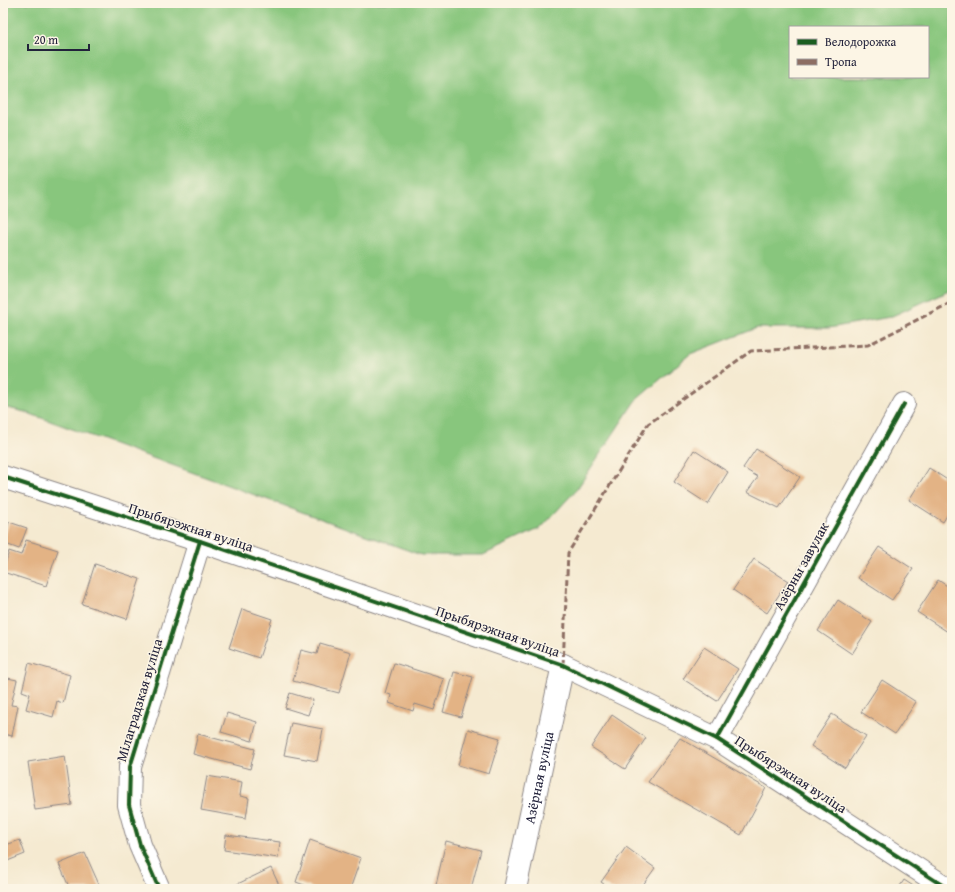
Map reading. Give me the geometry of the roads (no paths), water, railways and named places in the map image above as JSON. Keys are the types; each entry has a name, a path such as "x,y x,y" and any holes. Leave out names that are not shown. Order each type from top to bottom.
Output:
{"street":[{"name":"Азёрны завулак","path":"717,738 904,404"},
{"name":"Прыбярэжная вуліца","path":"3,476 200,541 563,665 717,738 948,889"},
{"name":"Мілаградзкая вуліца","path":"159,889 140,845 129,805 130,767 200,541"},
{"name":"Азёрная вуліца","path":"515,889 563,665"}]}
